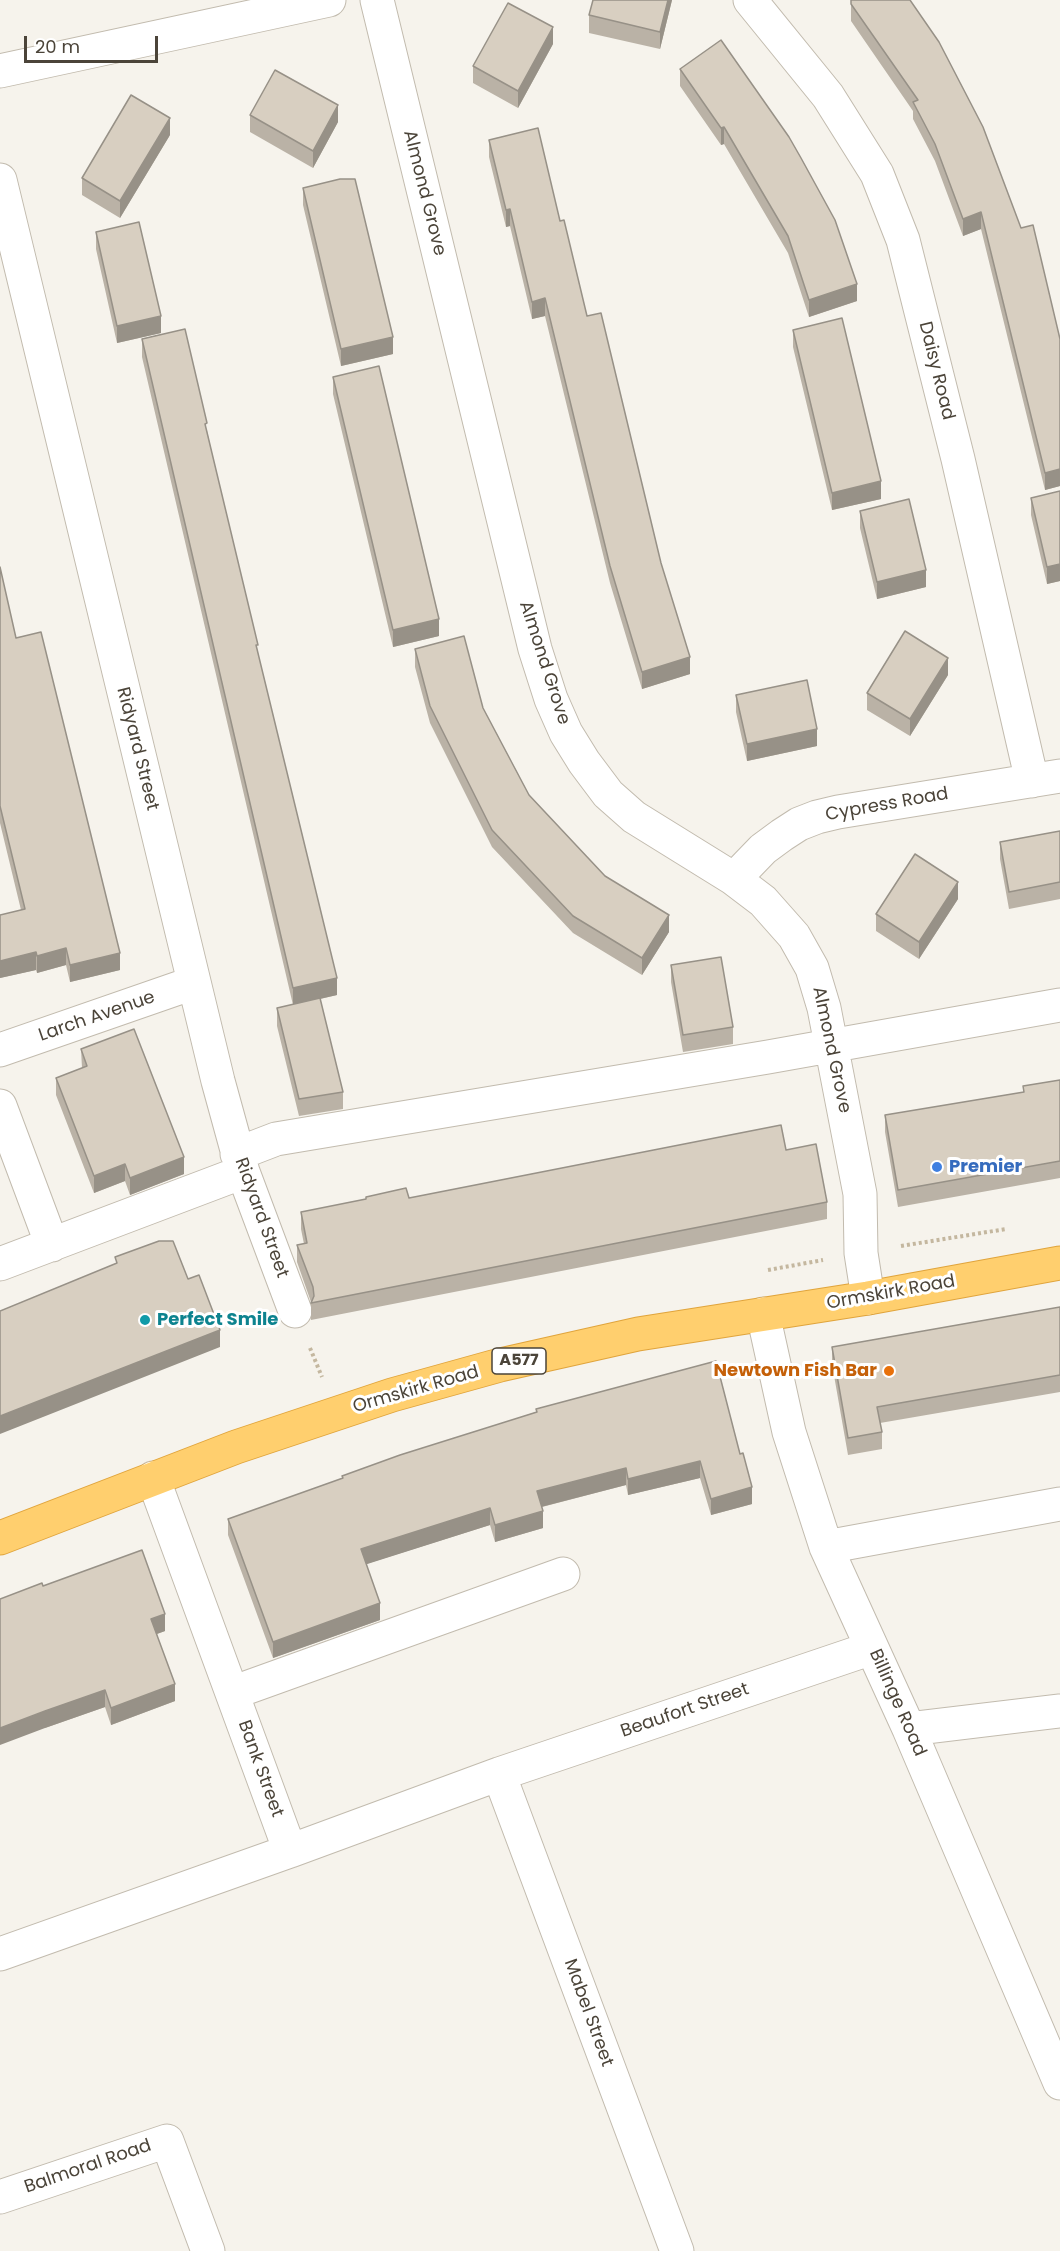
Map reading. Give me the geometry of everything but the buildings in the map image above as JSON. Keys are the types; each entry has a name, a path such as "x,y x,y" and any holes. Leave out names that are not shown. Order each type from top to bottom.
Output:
{"highway":[{"name":"Ormskirk Road","path":"0,1538 236,1447 392,1395 500,1365 638,1334 868,1298 1060,1263"}],"street":[{"path":"0,71 329,0"},
{"name":"Almond Grove","path":"376,0 535,649 551,699 566,734 608,794 634,818 734,879 763,902 794,936 812,968 824,1008 860,1194 861,1253 868,1298"},
{"name":"Daisy Road","path":"750,0 828,96 877,174 903,240 958,459 1046,779"},
{"name":"Ridyard Street","path":"0,180 193,983 240,1163 295,1311"},
{"name":"Cypress Road","path":"734,879 763,849 782,835 799,824 817,818 838,812 1046,779"},
{"name":"Larch Avenue","path":"0,1050 193,983"},
{"path":"0,1264 52,1245 240,1163 276,1139 832,1046 1060,1005"},
{"path":"0,1106 52,1245"},
{"name":"Billinge Road","path":"763,1314 789,1432 826,1547 909,1729 1060,2083"},
{"name":"Bank Street","path":"153,1478 290,1851"},
{"path":"826,1547 1060,1504"},
{"path":"232,1693 563,1574"},
{"name":"Beaufort Street","path":"499,1774 872,1648"},
{"path":"909,1729 1060,1711"},
{"path":"0,1954 499,1774"},
{"name":"Mabel Street","path":"499,1774 677,2251"},
{"name":"Balmoral Road","path":"0,2197 167,2140 208,2251"}],"path":[{"path":"897,1247 1016,1227"}],"place":[{"name":"Premier","path":"937,1167"},
{"name":"Perfect Smile","path":"145,1320"},
{"name":"Newtown Fish Bar","path":"889,1371"}]}
